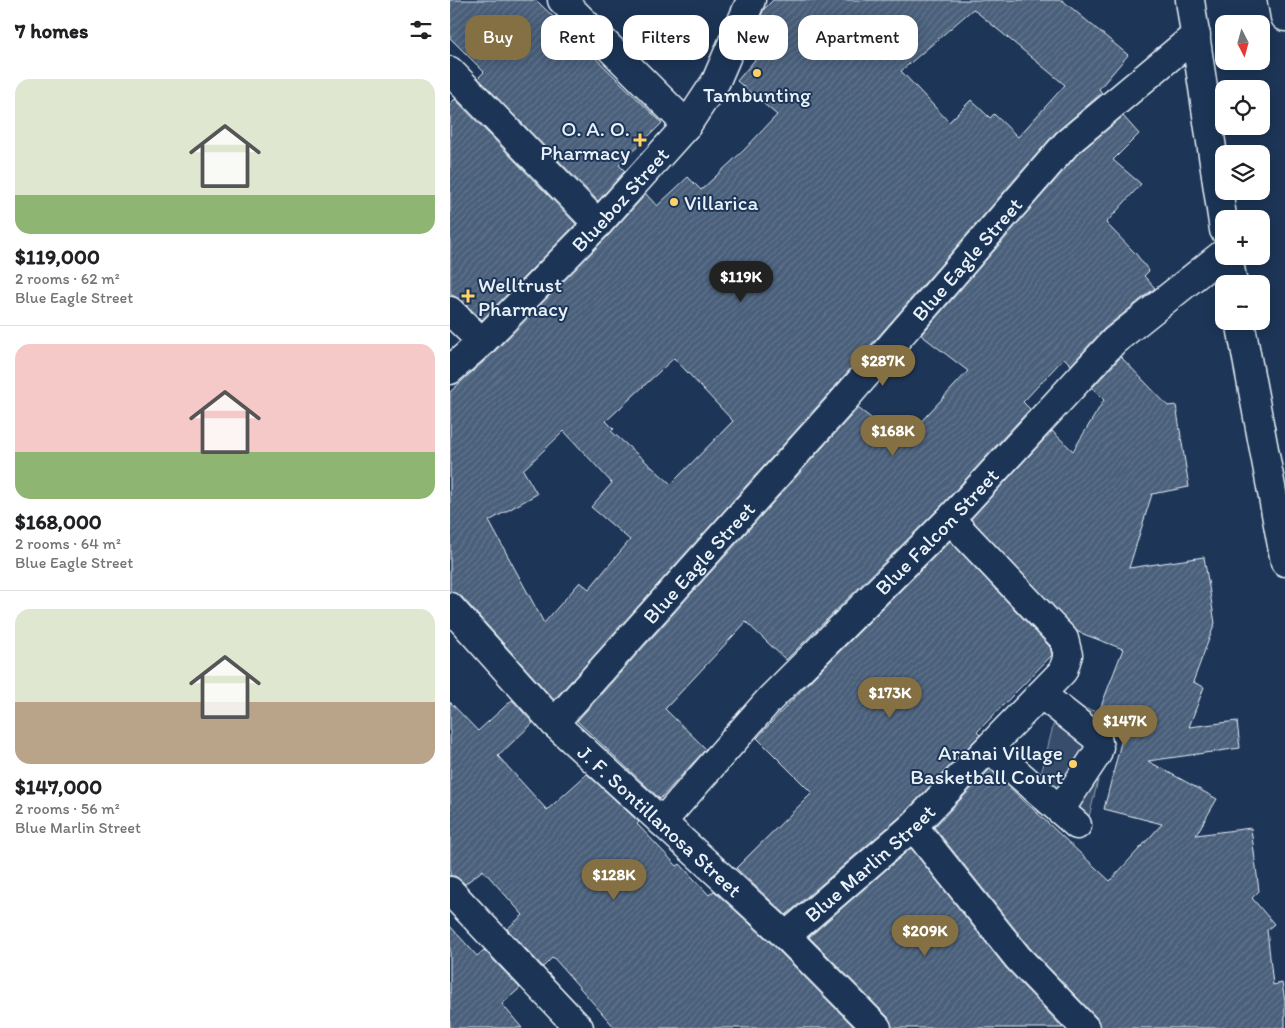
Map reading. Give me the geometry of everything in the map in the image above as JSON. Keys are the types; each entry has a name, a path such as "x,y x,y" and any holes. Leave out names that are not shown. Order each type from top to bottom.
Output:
{"street":[{"path":"562,0 688,125"},
{"name":"Blueboz Street","path":"450,370 482,342 598,224 688,125 716,81 752,0"},
{"path":"1190,0 1221,210"},
{"path":"1282,0 1285,17"},
{"name":"Blue Eagle Street","path":"554,723 843,401 1067,143 1196,34"},
{"path":"450,71 598,224"},
{"name":"Blue Falcon Street","path":"662,822 770,699 950,519 1114,341 1215,260"},
{"path":"450,311 482,342"},
{"path":"1242,330 1285,562"},
{"name":"Blue Marlin Street","path":"786,936 913,826 990,749 1063,671 1068,655 1064,639 950,519"},
{"name":"J. F. Sontillanosa Street","path":"450,607 554,723 786,936 877,1028"},
{"path":"990,749 1068,818 1099,747 1097,738 1041,694"},
{"path":"913,826 1018,958 1085,1028"},
{"path":"450,890 579,1028"}],"shaded area":[{"name":"Aranai Village Basketball Court","path":"1059,702 1114,716 1087,825 1032,811"}],"building":[{"path":"450,0 536,0 551,15 541,15 541,60 597,60 662,123 619,165 625,171 598,201 478,78 484,72 472,60 531,60 531,15 465,15 465,53 450,38"},
{"path":"773,0 1062,0 1128,55 1099,89 1102,93 1055,133 825,398 554,700 462,597 450,592 450,392 493,353 609,235 646,194 657,206 688,177 701,190 744,150 777,115 737,81 755,60 788,60 788,15 761,15 764,9","holes":["973,9 1065,85 1018,137 994,114 990,118 971,100 949,122 901,71 914,60 798,60 798,15 918,15 918,56","674,358 733,421 671,484 611,431 614,429 606,421","564,431 612,483 591,507 630,540 589,589 580,582 544,623 489,521 537,494 523,470"]},
{"path":"455,99 576,224 482,320 461,300 450,294 450,104"},
{"path":"1123,116 1139,134 1113,160 1141,184 1106,223 1136,254 1149,271 1144,276 1155,288 1104,329 1071,365 1064,358 1023,402 1030,409 939,508 786,660 746,622 665,709 706,749 660,799 577,721 858,408 902,442 968,371 921,335 1078,154"},
{"path":"1121,357 1168,406 1176,405 1189,487 1152,494 1129,568 1204,557 1215,623 1193,682 1204,687 1189,727 1237,721 1240,748 1148,761 1217,799 1196,835 1251,828 1259,891 1252,898 1274,924 1267,930 1273,985 1282,983 1285,1001 1285,1028 1100,1028 1096,1017 1030,948 934,827 990,769 1110,881 1162,824 1104,809 1127,719 1100,709 1123,649 1078,632 971,519 1052,431 1073,451 1104,400 1092,388"},
{"path":"950,541 1050,647 1052,655 977,732 980,735 902,815 786,915 736,868 812,793 757,738 809,682"},
{"path":"512,700 533,723 498,756 547,810 587,774 639,822 637,824 677,866 680,864 709,895 714,891 775,947 855,1028 615,1028 553,957 543,967 507,929 523,915 483,870 465,884 455,876 450,876 450,702 478,731"},
{"path":"911,848 1006,968 1063,1028 892,1028 888,1017 809,937"},
{"path":"450,926 477,956 484,950 520,988 502,1004 522,1028 450,1028"}],"place":[{"name":"Tambunting","path":"757,73"},
{"name":"O. A. O. Pharmacy","path":"640,140"},
{"name":"Villarica","path":"674,202"},
{"name":"Welltrust Pharmacy","path":"468,296"},
{"name":"Aranai Village Basketball Court","path":"1073,764"}]}
